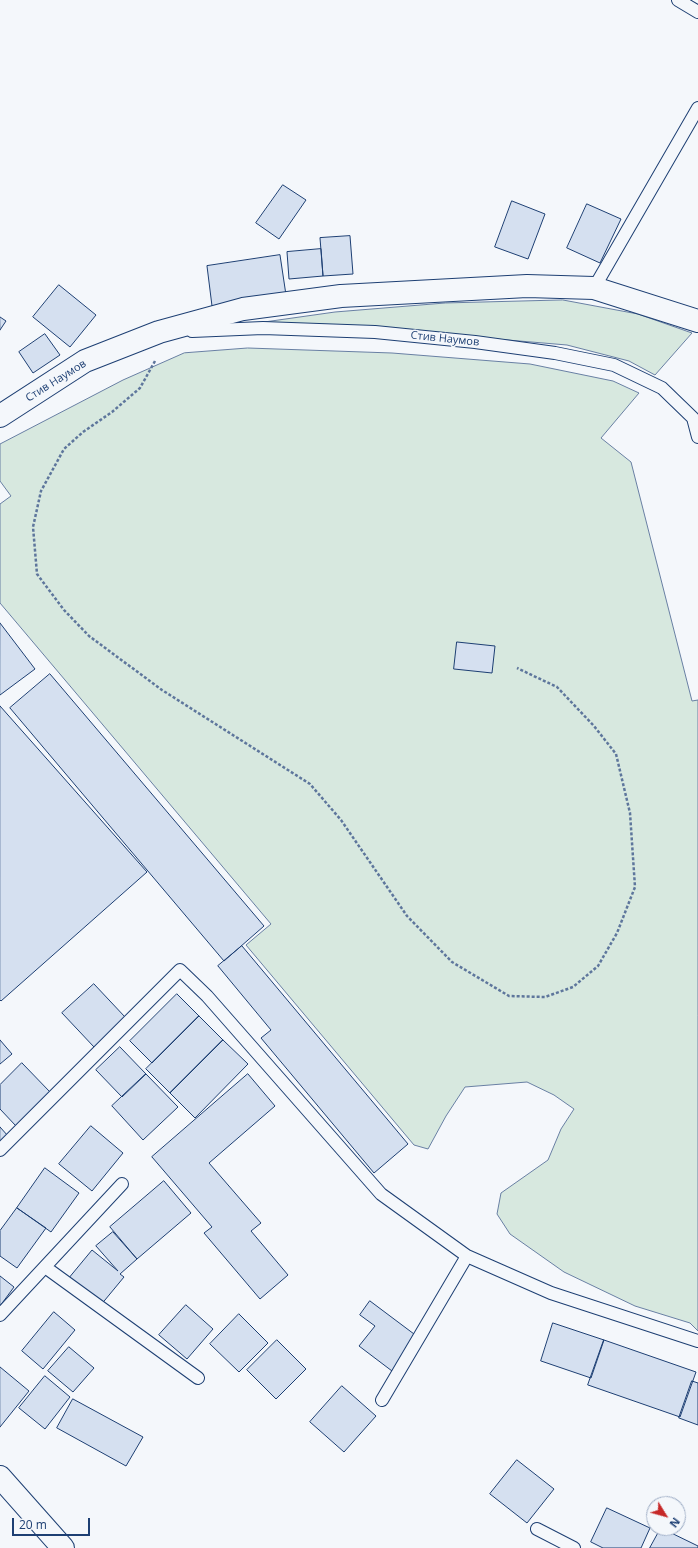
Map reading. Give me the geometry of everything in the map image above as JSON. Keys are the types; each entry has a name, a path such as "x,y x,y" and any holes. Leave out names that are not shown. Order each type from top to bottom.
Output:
{"street":[{"name":"Стив Наумов","path":"2,411 85,361 159,332 243,309 341,296 527,286 594,288 698,321"},
{"path":"0,1477 63,1548"}],"lane":[{"path":"678,0 698,12"},
{"path":"594,288 698,108"},
{"name":"Стив Наумов","path":"159,332 263,328 375,332 556,352 614,365 662,388 692,418 698,437"},
{"path":"0,1150 180,970 207,996 381,1194 467,1256 551,1293 698,1341"},
{"path":"0,1315 122,1184"},
{"path":"382,1400 467,1256"},
{"path":"45,1267 198,1378"},
{"path":"537,1529 574,1548"}],"path":[{"path":"159,332 154,362 140,388 112,412 83,432 64,449 41,490 32,527 37,574 64,610 89,636 162,690 310,784 341,820 407,916 452,962 509,996 545,998 573,987 598,966 617,934 635,888 630,813 616,754 594,726 557,687 517,668"}],"shaded area":[{"path":"563,300 638,314 692,333 655,375 629,361 567,345 460,336 236,326 335,312 445,303"},
{"path":"248,348 392,353 530,364 613,381 639,393 601,438 631,462 692,701 698,700 698,1331 690,1323 635,1306 564,1272 510,1234 497,1214 501,1193 548,1160 561,1129 574,1109 554,1095 527,1082 465,1087 446,1116 428,1149 414,1145 246,945 271,924 0,603 0,504 11,496 0,481 0,444 123,380 184,353"}],"building":[{"path":"283,185 306,200 279,239 256,223"},
{"path":"512,201 545,214 528,259 495,247"},
{"path":"587,204 621,219 600,263 567,248"},
{"path":"350,236 353,274 323,276 320,238"},
{"path":"321,249 323,276 289,279 287,252"},
{"path":"280,255 286,295 212,306 207,266"},
{"path":"59,285 96,315 70,347 33,317"},
{"path":"0,317 6,321 0,330"},
{"path":"45,334 60,355 33,373 19,352"},
{"path":"0,623 35,669 0,695"},
{"path":"457,642 495,646 492,673 454,669"},
{"path":"50,674 264,926 224,961 10,708"},
{"path":"0,706 147,872 1,1001 0,1000"},
{"path":"242,946 408,1144 374,1173 261,1038 271,1030 218,966"},
{"path":"94,984 125,1017 94,1047 62,1013"},
{"path":"177,994 199,1016 152,1063 130,1041"},
{"path":"199,1016 223,1040 170,1093 146,1069"},
{"path":"0,1040 12,1054 0,1064"},
{"path":"223,1040 248,1064 195,1118 170,1093"},
{"path":"120,1047 146,1074 122,1097 96,1070"},
{"path":"22,1063 50,1092 16,1126 0,1109 0,1085"},
{"path":"146,1074 178,1107 143,1140 112,1106"},
{"path":"248,1074 275,1106 209,1163 261,1223 251,1231 288,1275 260,1299 204,1233 212,1227 152,1157"},
{"path":"91,1126 123,1153 92,1191 59,1164"},
{"path":"0,1127 8,1136 0,1143"},
{"path":"45,1168 79,1193 51,1232 17,1208"},
{"path":"164,1181 191,1213 137,1259 110,1227"},
{"path":"17,1208 46,1228 17,1268 0,1256 0,1231"},
{"path":"113,1232 137,1259 120,1274 124,1277 100,1306 68,1279 92,1250 118,1271 96,1246"},
{"path":"0,1276 14,1287 0,1306"},
{"path":"370,1301 418,1337 392,1371 359,1346 375,1326 360,1315"},
{"path":"186,1305 213,1329 187,1359 159,1335"},
{"path":"54,1312 75,1330 43,1369 22,1351"},
{"path":"239,1314 268,1343 239,1372 210,1344"},
{"path":"553,1323 604,1340 591,1378 541,1361"},
{"path":"277,1340 306,1369 276,1399 247,1370"},
{"path":"604,1340 696,1372 680,1417 588,1385"},
{"path":"69,1347 94,1368 73,1392 48,1371"},
{"path":"0,1367 29,1391 0,1427"},
{"path":"45,1376 70,1397 45,1429 19,1408"},
{"path":"692,1381 698,1383 698,1425 679,1418"},
{"path":"342,1386 376,1416 344,1452 310,1422"},
{"path":"73,1399 143,1437 126,1466 57,1428"},
{"path":"517,1460 554,1489 527,1523 490,1494"},
{"path":"607,1508 646,1526 646,1536 641,1548 603,1548 591,1542"},
{"path":"657,1536 677,1536 698,1546 698,1548 650,1548"}]}
